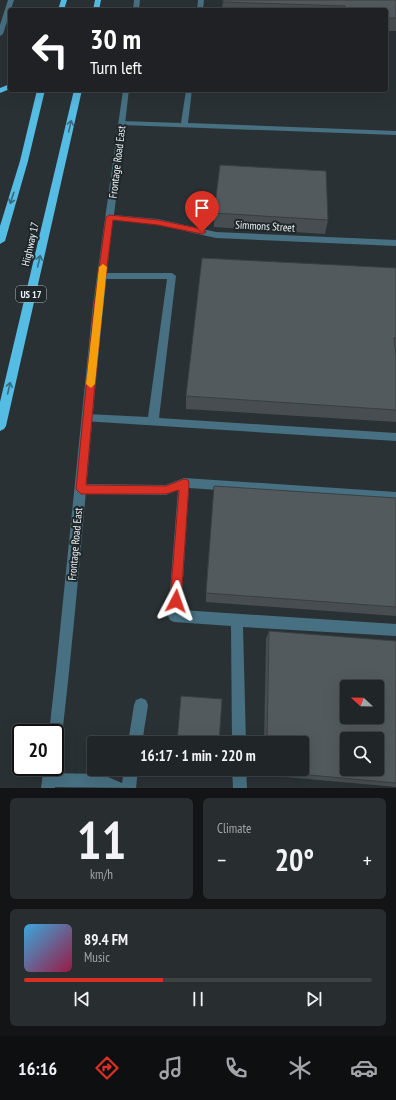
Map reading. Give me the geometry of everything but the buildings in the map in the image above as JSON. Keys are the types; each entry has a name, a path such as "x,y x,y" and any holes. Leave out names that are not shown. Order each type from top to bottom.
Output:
{"highway":[{"path":"0,241 24,161 41,92"},
{"name":"Highway 17","path":"0,426 78,92"}],"street":[{"path":"0,34 8,9"},
{"name":"Frontage Road East","path":"56,724 102,276 126,92"},
{"path":"184,125 189,92"},
{"path":"122,123 396,133"},
{"name":"Simmons Street","path":"110,217 158,222 216,234 396,243"},
{"path":"102,276 172,276 153,422"},
{"path":"87,418 396,437"},
{"path":"184,483 174,616 396,630"},
{"path":"81,489 166,490 184,483 396,497"},
{"path":"237,620 239,736"},
{"path":"136,736 141,705"},
{"path":"129,788 131,776"},
{"path":"239,776 240,788"},
{"path":"50,778 102,781 118,788"}],"slow traffic":[{"path":"91,384 103,267"}],"route":[{"path":"176,601 184,483 166,490 81,489 98,306 110,217 158,222 202,232"}]}
